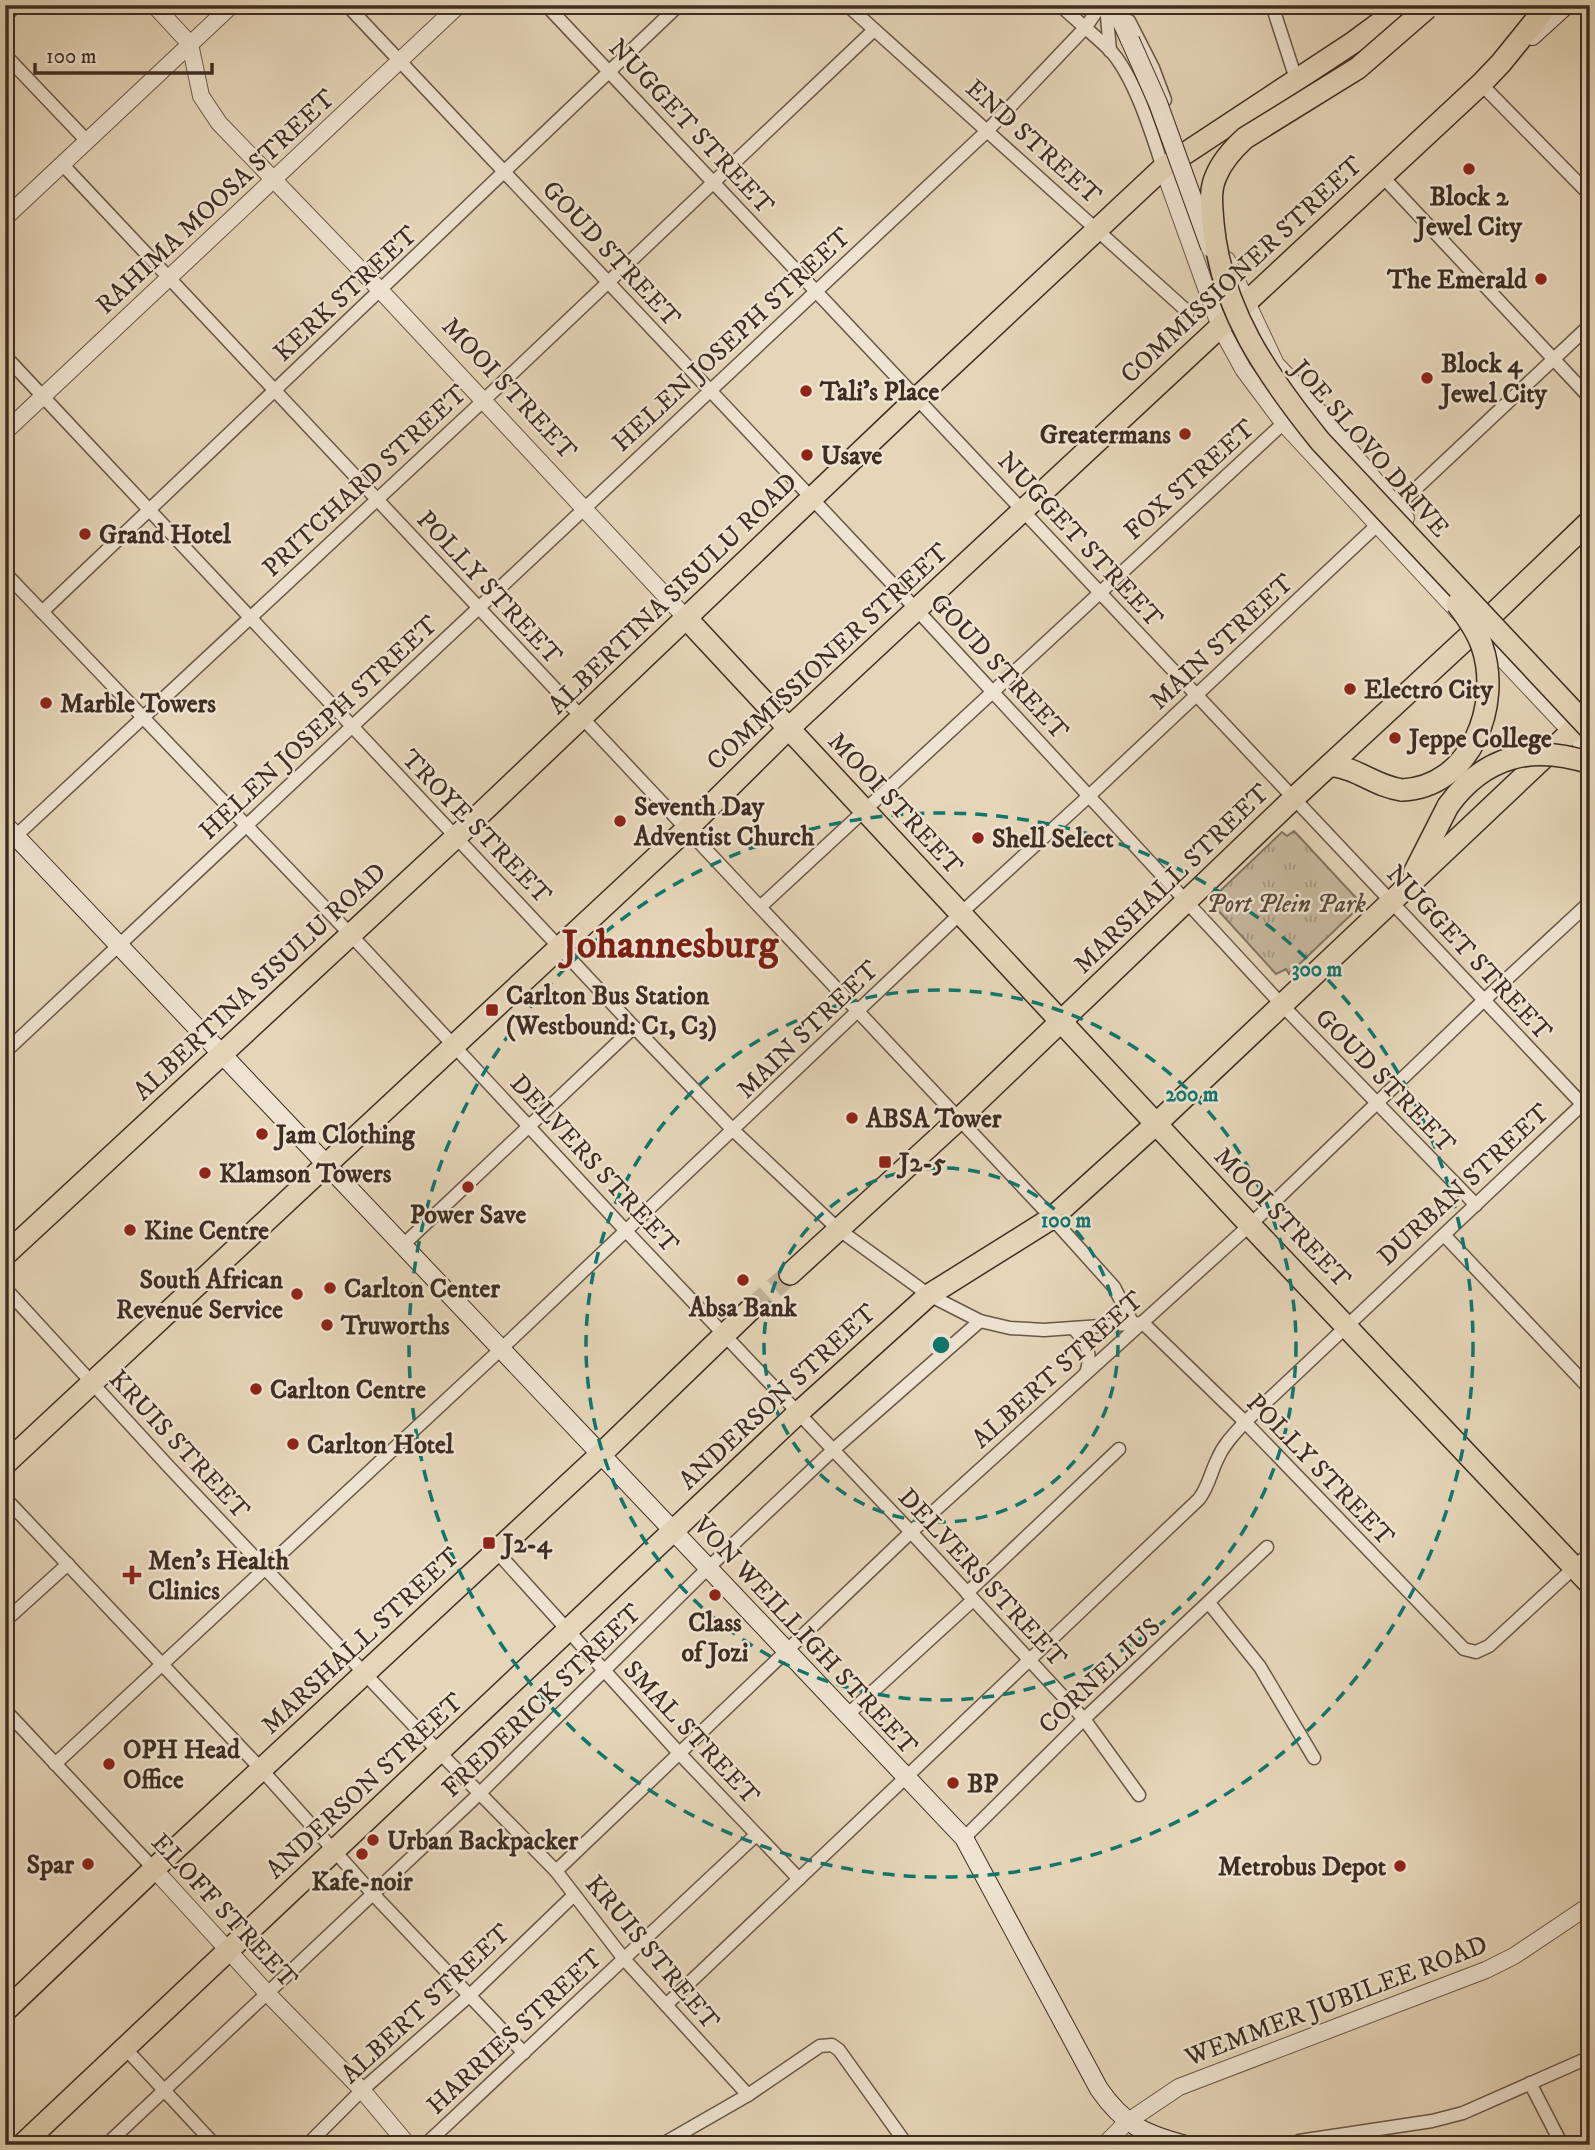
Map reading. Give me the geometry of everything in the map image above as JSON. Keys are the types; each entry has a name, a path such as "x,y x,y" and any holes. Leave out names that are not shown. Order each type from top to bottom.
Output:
{"main road":[{"name":"ALBERTINA SISULU ROAD","path":"5,1255 456,837 1163,168 1354,42 1404,5"},
{"path":"1501,63 1548,5"},
{"name":"COMMISSIONER STREET","path":"5,1464 1220,327 1238,301 1382,176 1566,5"},
{"name":"JOE SLOVO DRIVE","path":"1105,6 1158,103 1267,370 1320,441 1409,536 1580,731"},
{"path":"1238,301 1219,262 1212,205 1211,190 1223,162 1245,138 1358,68 1428,7"},
{"name":"MARSHALL STREET","path":"790,1274 959,1119 1590,521"},
{"path":"1331,765 1350,768 1384,786 1402,790 1414,789 1438,781 1461,761 1480,730 1488,693 1485,656 1474,629 1409,536"},
{"name":"MOOI STREET","path":"687,619 1250,1225 1346,1325 1582,1560 1590,1584"},
{"name":"ANDERSON STREET","path":"22,2145 798,1413 929,1295 1052,1218 1156,1124 1410,883 1580,731 1590,714"},
{"path":"1410,883 1448,806 1481,771 1515,757 1553,754 1590,763"},
{"name":"VON WEILLIGH STREET","path":"9,836 118,944 905,1779 964,1838 1098,2089 1111,2107 1127,2122"},
{"name":"MARSHALL STREET","path":"5,2011 601,1454 751,1309"},
{"path":"1127,2122 1146,2132 1186,2145"}],"street":[{"path":"5,16 17,5"},
{"path":"154,5 190,44"},
{"path":"5,218 232,5"},
{"name":"GOUD STREET","path":"347,5 993,691 1282,1005 1476,1205"},
{"name":"RAHIMA MOOSA STREET","path":"5,432 459,5"},
{"name":"NUGGET STREET","path":"546,5 1483,1001 1586,1100"},
{"name":"KERK STREET","path":"42,612 679,5"},
{"name":"END STREET","path":"847,5 1188,312"},
{"path":"1060,5 1110,51 1125,74 1139,103 1220,327 1243,369 1284,424 1377,525 1475,630 1580,731 1590,752"},
{"path":"1272,5 1296,79"},
{"path":"1105,6 1110,51"},
{"path":"1105,6 1135,30 1153,68 1238,301 1276,364 1307,397 1396,508 1590,714"},
{"name":"HELEN JOSEPH STREET","path":"5,1052 986,132 1105,6"},
{"name":"PRITCHARD STREET","path":"9,836 143,718 483,401 874,30"},
{"name":"MOOI STREET","path":"190,44 201,96 219,122 687,619"},
{"path":"5,55 87,141"},
{"path":"1481,83 1590,195"},
{"name":"POLLY STREET","path":"63,164 1052,1218 1114,1287 1137,1322 1245,1422 1464,1649 1476,1652 1489,1646 1582,1560"},
{"path":"1382,176 1590,398"},
{"name":"MAIN STREET","path":"55,1764 162,1667 961,913 1090,796 1590,326"},
{"name":"TROYE STREET","path":"5,356 634,1027 733,1130 838,1229 929,1295 980,1321 1010,1328 1044,1330 1137,1322"},
{"name":"FOX STREET","path":"760,907 1099,591 1284,424 1307,397"},
{"name":"DELVERS STREET","path":"5,573 350,934 911,1532 1084,1719 1139,1795"},
{"name":"ALBERT STREET","path":"556,1871 784,1650 1086,1373 1137,1322 1250,1225 1590,902"},
{"path":"402,1246 634,1027"},
{"name":"DURBAN STREET","path":"1030,1661 1205,1492 1224,1446 1245,1422 1586,1100"},
{"path":"1444,1235 1587,1380"},
{"name":"KRUIS STREET","path":"5,1288 440,1753 556,1871 624,1959 748,2095"},
{"name":"FREDERICK STREET","path":"106,2145 479,1794 833,1450 980,1321"},
{"path":"1074,1329 1086,1343 1089,1352 1090,1363 1086,1373"},
{"path":"846,1716 1118,1449"},
{"path":"5,1498 261,1769 333,1852 524,2053"},
{"name":"CORNELIUS","path":"964,1838 1084,1719 1267,1547"},
{"name":"SMAL STREET","path":"496,1551 678,1753 799,1880"},
{"path":"5,1621 68,1564"},
{"path":"1209,1603 1260,1667 1314,1758"},
{"path":"666,2005 1030,1661"},
{"name":"ELOFF STREET","path":"5,1710 267,1993 362,2090 408,2145"},
{"name":"HARRIES STREET","path":"425,2145 756,1835"},
{"name":"ALBERT STREET","path":"307,2145 362,2090 470,1995 573,1895"},
{"name":"WEMMER JUBILEE ROAD","path":"1104,2145 1127,2122 1153,2103 1193,2080 1498,1965 1590,1905"},
{"path":"662,2145 748,2095 820,2046 832,2045 839,2050 907,2145"},
{"path":"124,2047 215,2145"},
{"path":"1290,2145 1299,2141 1432,2121 1463,2113 1590,2057"},
{"path":"1530,2083 1562,2145"}],"green space":[{"name":"Port Plein Park","path":"1294,831 1357,899 1353,907 1356,910 1289,974 1286,969 1276,974 1215,907 1218,893 1282,832 1287,836"}],"tunnel":[{"path":"751,1309 790,1274"}],"place":[{"name":"Block 2 Jewel City","path":"1469,169"},
{"name":"The Emerald","path":"1541,279"},
{"name":"Block 4 Jewel City","path":"1427,378"},
{"name":"Tali's Place","path":"806,391"},
{"name":"Greatermans","path":"1185,434"},
{"name":"Usave","path":"807,455"},
{"name":"Grand Hotel","path":"85,534"},
{"name":"Electro City","path":"1350,689"},
{"name":"Marble Towers","path":"46,703"},
{"name":"Jeppe College","path":"1395,738"},
{"name":"Seventh Day Adventist Church","path":"620,821"},
{"name":"Shell Select","path":"978,838"},
{"name":"Carlton Bus Station (Westbound: C1, C3)","path":"492,1010"},
{"name":"ABSA Tower","path":"852,1118"},
{"name":"Jam Clothing","path":"262,1134"},
{"name":"J2-5","path":"885,1162"},
{"name":"Klamson Towers","path":"205,1173"},
{"name":"Power Save","path":"468,1187"},
{"name":"Kine Centre","path":"130,1230"},
{"name":"Absa Bank","path":"743,1280"},
{"name":"Carlton Center","path":"330,1288"},
{"name":"South African Revenue Service","path":"297,1294"},
{"name":"Truworths","path":"327,1325"},
{"name":"Carlton Centre","path":"256,1389"},
{"name":"Carlton Hotel","path":"293,1444"},
{"name":"J2-4","path":"489,1543"},
{"name":"Men's Health Clinics","path":"132,1575"},
{"name":"Class of Jozi","path":"715,1595"},
{"name":"OPH Head Office","path":"109,1764"},
{"name":"BP","path":"953,1783"},
{"name":"Urban Backpacker","path":"373,1840"},
{"name":"Kafe-noir","path":"362,1854"},
{"name":"Spar","path":"88,1864"},
{"name":"Metrobus Depot","path":"1400,1866"}],"district":[{"name":"Johannesburg","path":"670,943"}]}
